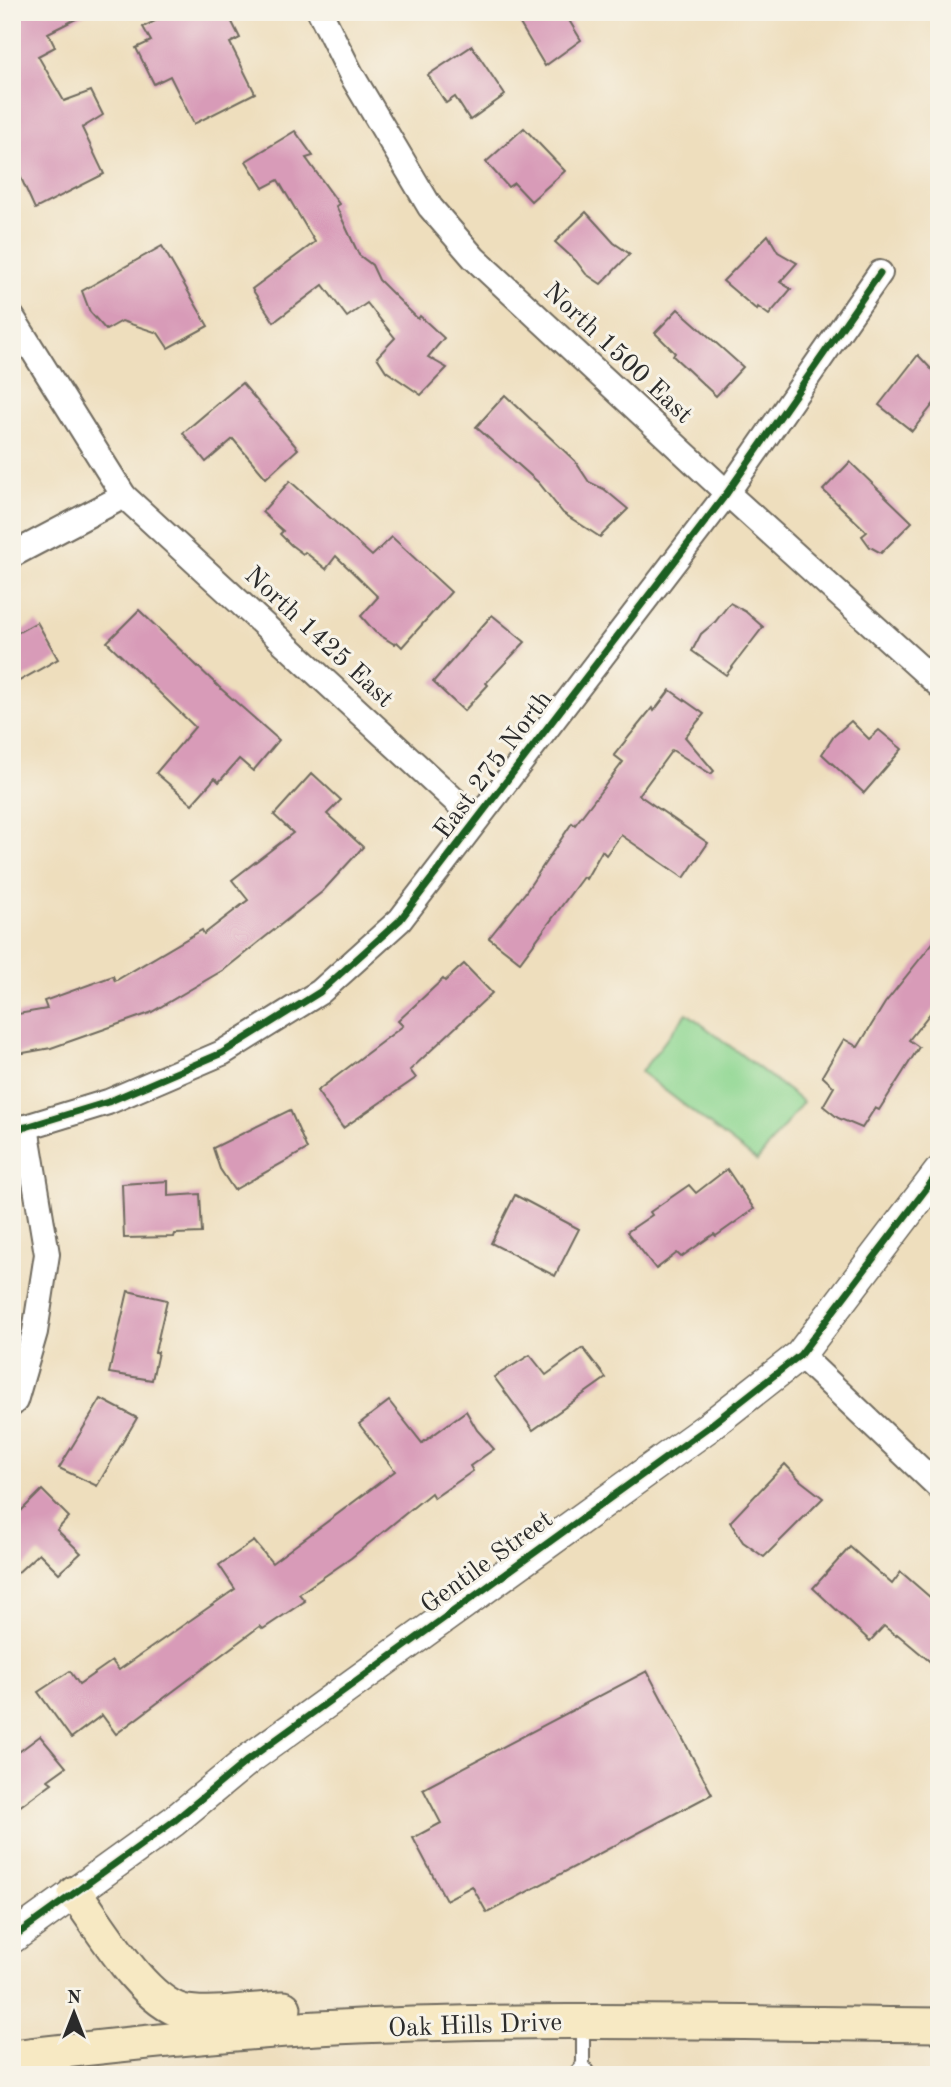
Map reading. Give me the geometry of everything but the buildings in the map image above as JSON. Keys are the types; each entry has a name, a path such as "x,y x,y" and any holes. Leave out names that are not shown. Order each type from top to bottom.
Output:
{"main road":[{"path":"75,1893 144,1987 169,2006 198,2013 285,2007 321,2009 422,2025"},
{"name":"Oak Hills Drive","path":"12,2057 217,2035 422,2025 583,2021 939,2025"}],"street":[{"name":"North 1500 East","path":"320,12 351,74 430,207 474,258 939,685"},
{"name":"East 275 North","path":"19,1128 108,1102 222,1053 320,992 400,920 727,493 880,273"},
{"name":"North 1425 East","path":"12,317 124,496 475,819"},
{"path":"12,555 124,496"},
{"path":"12,1405 35,1332 47,1254 19,1128"},
{"name":"Gentile Street","path":"12,1938 174,1821 249,1759 706,1428 800,1355 939,1172"},
{"path":"800,1355 939,1487"}],"lane":[{"path":"574,2075 586,2069 583,2021"}],"green space":[{"path":"687,1013 803,1102 757,1161 641,1072"}],"cycle path":[{"path":"12,1129 108,1102 222,1053 320,992 400,920 727,493 880,273"},
{"path":"12,1938 174,1821 249,1759 707,1428 800,1355 939,1172"}]}
